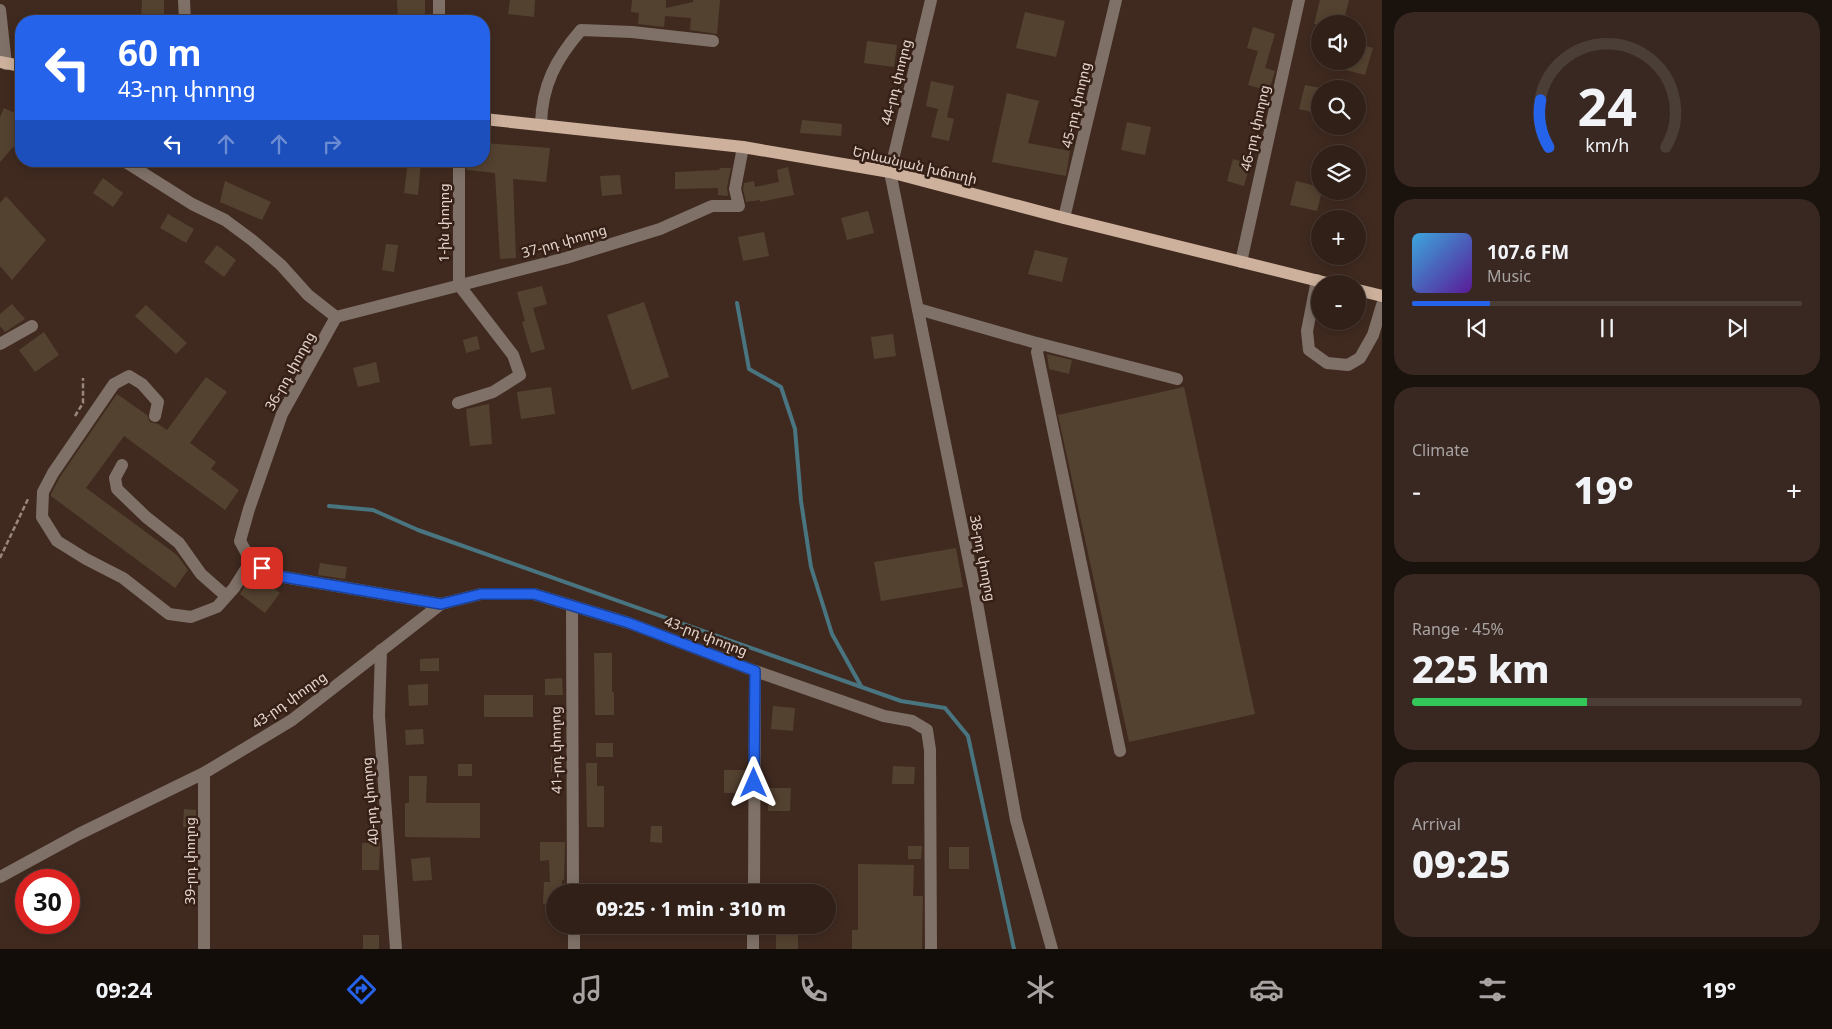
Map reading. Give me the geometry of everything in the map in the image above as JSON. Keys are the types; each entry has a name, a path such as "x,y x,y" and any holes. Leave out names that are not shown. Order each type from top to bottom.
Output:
{"main road":[{"name":"Երևանյան խճուղի","path":"490,120 743,147 890,172 1064,218 1311,279"},
{"path":"1366,292 1382,296"}],"street":[{"path":"184,0 185,15"},
{"path":"439,0 439,15"},
{"name":"44-րդ փողոց","path":"890,172 931,0"},
{"name":"45-րդ փողոց","path":"1064,218 1116,0"},
{"name":"46-րդ փողոց","path":"1241,262 1299,0"},
{"path":"0,10 3,63"},
{"path":"541,124 541,102 549,80 563,51 582,30 632,32 713,41"},
{"name":"37-րդ փողոց","path":"336,318 459,284 566,258 660,229 712,206 739,206 735,189 743,147"},
{"path":"133,167 192,204 225,220 280,265 308,295 336,318"},
{"name":"1-ին փողոց","path":"459,167 459,284"},
{"name":"38-րդ փողոց","path":"890,172 974,586 1016,820 1052,949"},
{"path":"458,403 493,392 520,375 513,355 459,284"},
{"path":"1311,311 1307,331 1309,350 1327,363 1348,365 1360,358 1373,334 1382,305"},
{"path":"918,309 1040,344 1177,379"},
{"name":"36-րդ փողոց","path":"336,318 282,414 249,508 240,541 252,561 272,575 441,604"},
{"path":"0,344 32,326"},
{"path":"1040,344 1037,352 1120,751"},
{"path":"155,416 158,402 142,384 129,376 114,384 53,473 43,492 42,517 57,541 86,559 123,578 169,614 191,617 217,607 252,561"},
{"path":"122,465 115,478 117,490 178,543 201,574 226,596"},
{"name":"43-րդ փողոց","path":"0,877 78,834 204,773 292,720 441,604 481,594 534,594 629,623 755,671 884,716 912,721 927,730 930,750 931,949"},
{"name":"41-րդ փողոց","path":"572,607 573,884"},
{"name":"40-րդ փողոց","path":"381,650 378,716 396,949"},
{"path":"754,884 755,671"},
{"name":"39-րդ փողոց","path":"204,773 204,949"},
{"path":"574,934 574,949"},
{"path":"753,949 754,934"}],"building":[{"path":"142,0 164,0 164,15 141,15"},
{"path":"397,0 425,0 425,15 398,15"},
{"path":"510,0 535,0 534,17 508,14"},
{"path":"632,0 666,0 666,8 693,2 693,0 720,0 717,34 690,30 691,18 665,16 664,27 638,24 639,13 631,12"},
{"path":"1320,0 1349,0 1345,15 1316,15"},
{"path":"1025,12 1065,21 1056,57 1016,48"},
{"path":"1253,27 1275,34 1265,68 1275,71 1269,91 1248,85 1258,51 1247,48"},
{"path":"867,41 897,45 894,67 864,63"},
{"path":"1366,46 1373,48 1365,75 1346,70 1366,70"},
{"path":"931,81 954,86 947,117 954,119 949,141 931,137 938,109 926,106"},
{"path":"1305,85 1311,86 1311,112 1299,109"},
{"path":"1007,93 1039,101 1028,143 1070,151 1066,176 992,162"},
{"path":"4,108 15,113 15,145 0,162 0,117"},
{"path":"802,120 842,124 841,136 800,133"},
{"path":"1127,122 1151,127 1145,155 1121,150"},
{"path":"490,143 550,148 546,182 513,179 516,258 500,259 495,173 467,170 467,167 490,167"},
{"path":"1233,159 1250,164 1244,186 1227,181"},
{"path":"407,167 420,167 418,195 404,193"},
{"path":"788,167 794,195 760,202 760,200 746,202 743,189 744,183 754,181 755,187 779,182 777,170"},
{"path":"720,168 731,168 727,187 728,196 718,195 718,188 675,189 675,172 719,170"},
{"path":"620,175 622,194 602,196 600,176"},
{"path":"103,178 123,193 113,207 93,193"},
{"path":"225,181 271,202 262,220 220,202"},
{"path":"1296,181 1311,185 1311,200 1320,200 1317,210 1290,205"},
{"path":"6,196 46,240 12,280 0,266 0,203"},
{"path":"868,211 874,233 847,240 841,218"},
{"path":"168,214 194,229 186,243 160,228"},
{"path":"764,232 769,256 743,261 738,237"},
{"path":"386,244 398,245 394,272 382,270"},
{"path":"217,245 236,260 224,277 204,262"},
{"path":"1035,250 1068,258 1062,282 1028,274"},
{"path":"542,286 547,304 533,308 545,349 531,353 522,322 525,321 517,292"},
{"path":"644,302 669,377 632,390 607,315"},
{"path":"12,304 25,319 5,332 0,326 0,314"},
{"path":"146,305 187,343 176,354 135,316"},
{"path":"44,332 59,355 35,372 19,350"},
{"path":"893,334 896,356 874,359 871,337"},
{"path":"477,336 480,349 466,353 463,340"},
{"path":"1047,354 1072,360 1069,374 1049,369"},
{"path":"376,362 380,382 358,387 353,368"},
{"path":"206,377 227,392 190,443 216,462 211,469 239,490 225,510 124,436 86,488 177,555 188,570 175,588 51,496 51,494 60,477 117,394 147,415 150,422 158,424 167,430"},
{"path":"551,387 555,414 521,419 517,392"},
{"path":"1184,387 1255,714 1129,742 1058,415"},
{"path":"489,404 492,444 470,446 466,409"},
{"path":"956,548 963,587 881,601 874,562"},
{"path":"320,563 347,567 345,579 318,575"},
{"path":"262,579 280,593 265,613 240,594 246,585 253,590"},
{"path":"594,653 612,653 614,715 595,715"},
{"path":"439,658 439,671 420,671 420,659"},
{"path":"562,678 563,695 545,695 545,679"},
{"path":"428,684 428,705 409,706 408,685"},
{"path":"484,695 533,695 533,717 484,717"},
{"path":"773,706 795,708 793,731 771,729"},
{"path":"423,729 424,744 406,745 405,730"},
{"path":"596,743 613,743 613,757 596,757"},
{"path":"564,756 564,772 551,772 551,757"},
{"path":"586,763 597,763 597,786 604,786 604,827 587,827"},
{"path":"458,764 472,764 472,776 458,776"},
{"path":"893,766 915,767 914,784 892,784"},
{"path":"724,770 746,770 746,793 724,793"},
{"path":"409,776 427,776 426,803 480,803 480,838 405,837 405,803 409,803"},
{"path":"768,788 791,788 790,811 768,811"},
{"path":"184,809 196,810 196,827 183,827"},
{"path":"651,826 662,826 662,843 650,842"},
{"path":"540,842 565,842 564,880 562,880 562,884 546,884 546,904 543,904 544,882 550,882 549,860 540,861"},
{"path":"362,843 380,843 379,870 362,870"},
{"path":"908,846 922,846 921,859 908,859"},
{"path":"949,847 969,847 969,869 949,869"},
{"path":"430,857 432,880 413,881 411,859"},
{"path":"858,864 914,865 913,896 923,896 922,949 852,949 852,930 858,930"},
{"path":"776,934 798,934 798,949 776,949"},
{"path":"363,935 379,935 379,949 363,949"}],"waterway":[{"path":"737,303 749,369 781,387 795,429 801,501 811,567 832,634 861,686"},
{"path":"329,506 373,510 418,530 901,701 945,708 968,736 1014,949"}],"route":[{"path":"262,568 272,575 441,604 481,594 534,594 629,623 755,671 754,783"}]}
